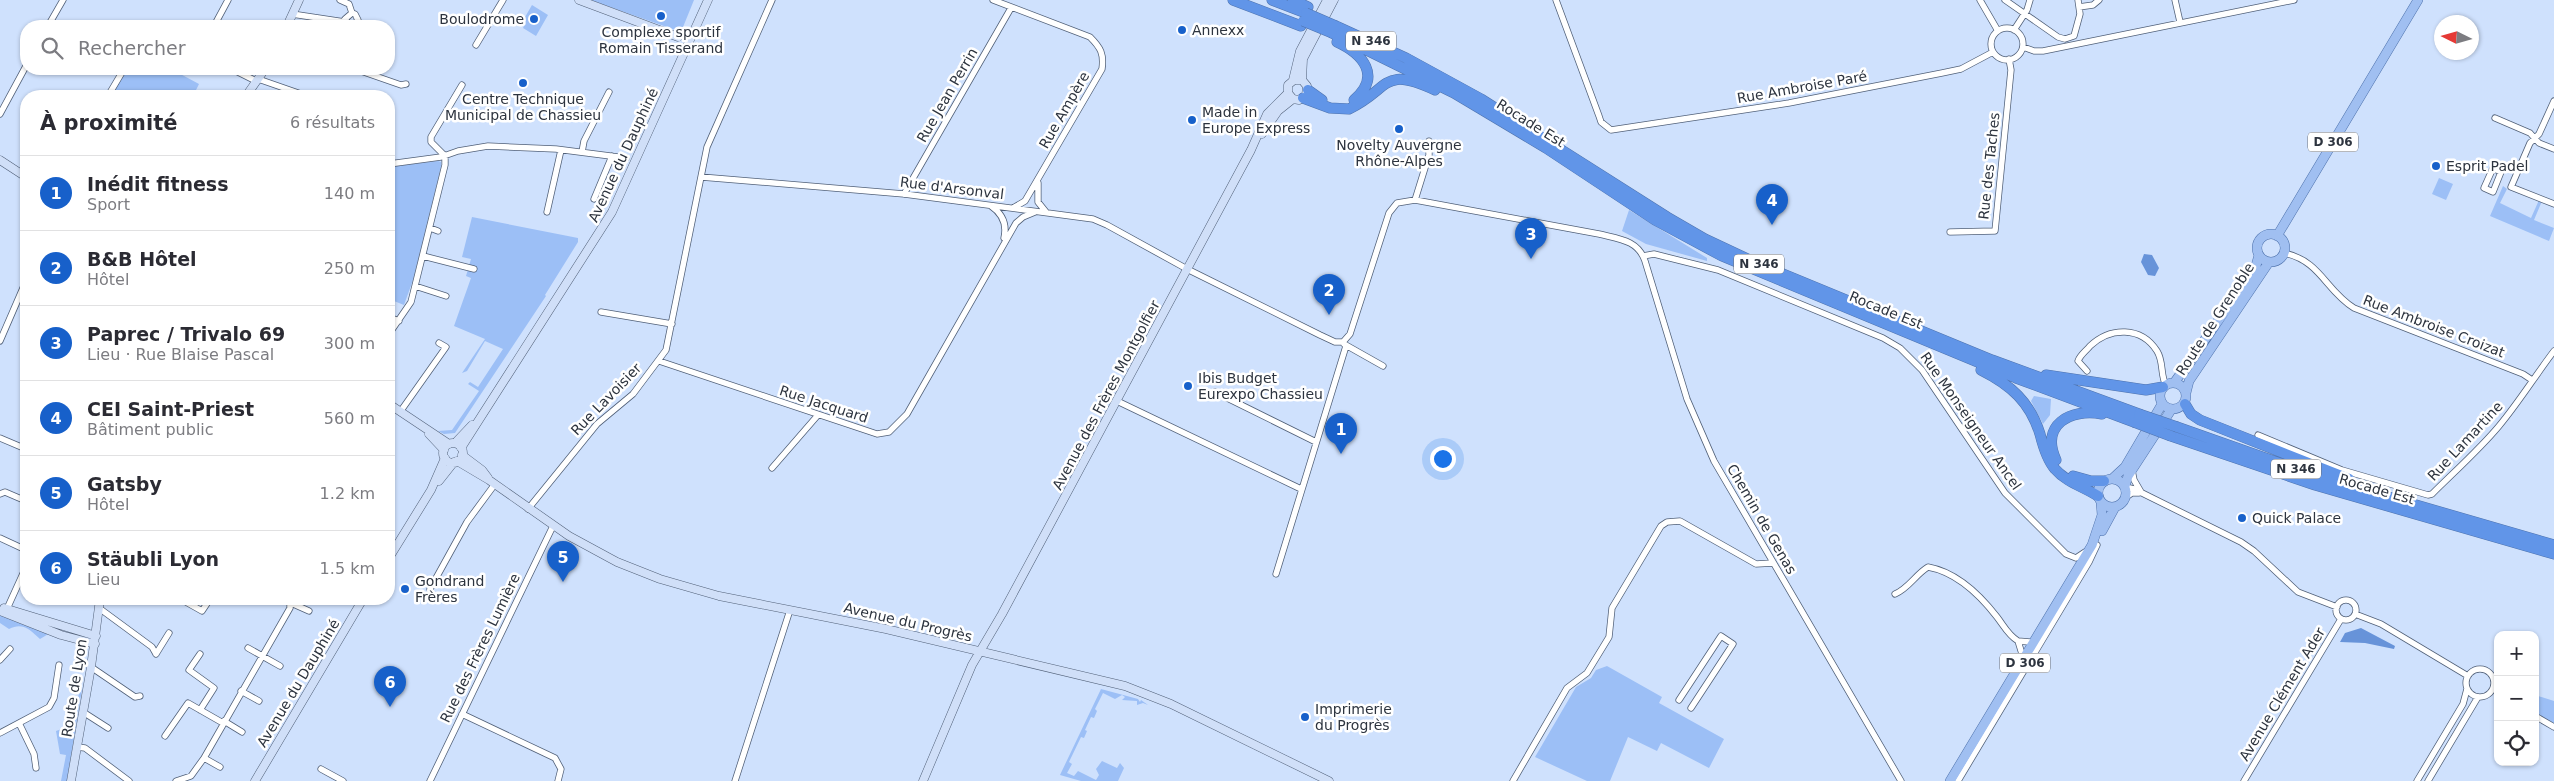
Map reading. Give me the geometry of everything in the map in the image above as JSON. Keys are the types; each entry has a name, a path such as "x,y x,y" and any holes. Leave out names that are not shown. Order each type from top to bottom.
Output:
{"highway":[{"path":"1233,0 1305,17"},
{"name":"Rocade Est","path":"1248,0 1305,17"},
{"name":"Rocade Est","path":"1272,0 1305,17 1406,58 1481,98 1667,217 1704,238 1754,262 2137,418"},
{"path":"1293,0 1305,17"},
{"path":"1298,95 1341,105 1354,101 1367,85 1367,71 1361,58 1347,46 1334,29"},
{"name":"Rocade Est","path":"1334,29 1506,122 1655,220 1722,256 1939,347 2174,431 2315,485 2554,554"},
{"path":"1298,95 1330,108 1349,109 1386,82 1402,78 1450,96 1497,123 1506,122"},
{"path":"1939,347 2014,390 2028,407 2049,460 2055,470 2100,500"},
{"path":"1992,360 2064,378 2146,390 2168,385"},
{"path":"2185,398 2191,414 2200,420 2417,506"},
{"path":"2108,480 2080,479 2060,467 2052,451 2054,431 2066,418 2082,412 2137,418"},
{"name":"Rocade Est","path":"2174,431 2316,476 2554,545"}],"main road":[{"name":"D 306","path":"2278,236 2418,0"},
{"path":"2268,235 2278,236 2283,242 2284,253 2278,261 2269,262 2259,255 2258,246 2261,239 2268,235"},
{"name":"Route de Grenoble","path":"2168,385 2244,287 2255,270 2259,255"},
{"name":"Route de Grenoble","path":"2185,398 2189,381 2269,262"},
{"path":"2168,385 2182,386 2185,398 2180,408 2171,410 2132,470 2125,487 2126,498 2122,504 2115,507 2100,500 2098,488 2125,467 2162,404 2160,395 2168,385"},
{"path":"2162,404 2171,410"},
{"path":"2108,480 2125,487"},
{"name":"D 306","path":"2094,545 2102,515 2100,500"},
{"name":"D 306","path":"1950,781 2094,545 2115,507"}],"street":[{"path":"51,20 63,0"},
{"path":"217,20 228,0"},
{"path":"290,20 299,0"},
{"path":"340,0 348,4 358,20"},
{"path":"476,45 503,0"},
{"path":"579,0 678,38"},
{"name":"Avenue du Dauphiné","path":"395,548 453,453 587,254 612,212 708,0"},
{"path":"701,177 707,147 772,0"},
{"name":"Rue Ampère","path":"993,0 1090,38 1101,48 1104,58 1102,69 1025,201 1010,208"},
{"path":"1298,95 1288,85 1292,80 1300,51 1327,0"},
{"path":"1298,95 1302,80 1303,59 1334,0"},
{"name":"Rue Ambroise Paré","path":"1556,0 1601,122 1611,130 1789,103 1942,73 1961,69 1993,52"},
{"path":"1980,0 1998,31"},
{"path":"2005,0 2065,39 2074,36 2080,14 2078,0"},
{"path":"2014,30 2025,14 2030,0"},
{"path":"2079,7 2092,5 2099,0"},
{"path":"2175,0 2180,22"},
{"path":"2022,47 2034,51 2043,51 2294,0"},
{"name":"Rue Jean Perrin","path":"904,194 1011,8"},
{"path":"348,20 347,15 352,13"},
{"path":"292,14 323,20"},
{"path":"2006,28 2014,30 2020,36 2022,47 2019,54 2009,59 2002,58 1993,52 1991,39 1998,31 2006,28"},
{"name":"Rue des Taches","path":"1950,232 1995,231 2011,70 2009,59"},
{"path":"0,114 21,75"},
{"path":"112,90 120,75"},
{"path":"246,75 288,90"},
{"path":"250,90 261,75"},
{"path":"372,75 401,85 406,84"},
{"path":"1292,80 1302,80"},
{"path":"395,326 411,302 446,165 445,156 431,142 431,138 462,85"},
{"path":"582,152 584,141 609,92"},
{"name":"Avenue des Frères Montgolfier","path":"923,781 980,651 1117,401 1251,150 1278,111 1298,95"},
{"path":"2554,101 2535,140 2530,143 2511,187 2554,204"},
{"path":"2495,118 2530,133 2535,140 2554,149"},
{"path":"1415,200 1429,155 1429,141"},
{"path":"395,163 445,156 458,151 488,146 562,150 626,158"},
{"path":"547,212 562,150"},
{"path":"594,199 612,156"},
{"path":"0,160 20,172"},
{"name":"Rue d'Arsonval","path":"701,177 904,194 1093,219 1187,269 1335,342 1344,344 1383,366"},
{"name":"Rue Lavoisier","path":"528,509 589,433 633,394 666,350 701,177"},
{"path":"1038,180 1038,202 1048,213"},
{"path":"1276,574 1344,344 1350,334 1389,212 1397,203 1415,200 1624,240 1639,248 1643,256"},
{"name":"Rue Jacquard","path":"991,206 1005,224 1002,245"},
{"name":"Rue Jacquard","path":"659,361 877,434 890,432 907,414 1002,245 1019,220 1029,214 1039,212"},
{"path":"430,228 438,231"},
{"name":"Rue Ambroise Croizat","path":"2284,253 2301,258 2314,267 2336,294 2354,308 2523,374 2532,380"},
{"name":"Rue Monseigneur Ancel","path":"1643,256 1654,254 1718,270 1896,346 1922,370 2004,493 2066,554 2076,558 2082,556"},
{"path":"423,256 474,269"},
{"name":"Chemin de Genas","path":"1643,256 1694,418 1714,461 1901,779"},
{"path":"415,286 446,296"},
{"path":"0,341 20,295"},
{"path":"601,312 672,324"},
{"path":"395,319 399,321"},
{"path":"2087,371 2078,361 2095,341 2106,334 2129,332 2137,334 2156,350 2168,385"},
{"path":"400,412 446,347 439,343"},
{"name":"Rue Lamartine","path":"2258,435 2342,470 2428,495 2432,494 2498,427 2523,396 2532,380 2554,351"},
{"path":"1215,392 1316,442"},
{"path":"1117,401 1301,489"},
{"name":"Avenue du Progrès","path":"395,408 553,526 605,556 660,579 719,596 980,651 1137,690 1183,710 1328,781"},
{"path":"772,468 818,415"},
{"path":"0,438 20,446"},
{"path":"2132,470 2134,480 2142,493"},
{"path":"430,589 467,522 492,482"},
{"path":"2125,487 2142,493 2249,546 2298,592 2337,607"},
{"path":"0,494 5,492 20,498"},
{"path":"2126,498 2132,493 2142,493"},
{"path":"1513,781 1567,688 1587,673 1609,636 1612,608 1662,526 1672,520 1680,521 1756,564 1773,563"},
{"name":"Rue des Frères Lumière","path":"430,781 553,526"},
{"path":"0,538 20,547"},
{"path":"1950,781 2022,654 2082,556 2094,545"},
{"path":"1958,781 2089,562 2094,545"},
{"path":"1895,594 1906,590 1919,573 1928,567 1949,572 1992,610 2008,634 2018,641 2030,642"},
{"path":"20,579 3,610 61,635 95,640"},
{"path":"2350,600 2356,607 2356,614 2350,619 2341,618 2337,614 2337,607 2340,602 2350,600"},
{"name":"Route de Lyon","path":"71,781 91,667 99,605"},
{"path":"191,605 202,611 206,605"},
{"path":"176,781 188,780 204,758 282,622 289,605"},
{"path":"298,605 309,611"},
{"name":"Avenue du Dauphiné","path":"254,781 359,605"},
{"path":"99,608 152,647 156,654 168,633"},
{"path":"735,781 790,610"},
{"path":"2356,614 2381,624 2468,676"},
{"name":"Avenue Clément Ader","path":"2244,781 2341,618"},
{"path":"1679,700 1722,636 1733,644 1691,708"},
{"path":"2018,641 2022,654"},
{"path":"0,660 10,648"},
{"path":"248,648 280,666"},
{"path":"200,654 188,670 214,688 200,710"},
{"path":"0,733 49,707 54,698 59,665"},
{"path":"91,667 134,697 140,696"},
{"path":"2468,676 2479,669 2488,672 2493,679 2494,686"},
{"path":"2417,781 2463,704 2468,676"},
{"path":"2467,689 2478,697 2494,693"},
{"path":"241,691 258,701"},
{"path":"2428,781 2478,697"},
{"path":"165,736 188,703 242,732"},
{"path":"83,712 108,728"},
{"path":"462,714 555,758 561,769 558,781"},
{"path":"2539,718 2554,727"},
{"path":"19,723 34,754 36,768"},
{"path":"77,746 85,748 129,781"},
{"path":"204,758 220,767"},
{"path":"321,768 343,781"}],"shaded area":[{"name":"Complexe sportif Romain Tisserand","path":"590,0 694,0 681,32"},
{"name":"Boulodrome","path":"532,5 548,15 536,36 523,28 524,26 521,24"},
{"path":"122,75 182,75 199,84 196,90 113,90"},
{"path":"441,162 413,280 404,305 395,301 395,166"},
{"path":"2439,178 2453,184 2446,200 2432,194"},
{"path":"2503,186 2507,189 2500,203 2531,218 2539,200 2542,201 2534,220 2554,228 2549,241 2490,216"},
{"path":"1629,210 1707,258 1707,261 1646,244 1622,231"},
{"path":"472,217 578,238 578,242 546,296 455,433 444,434 438,431 452,430 479,391 468,384 470,382 478,387 503,349 485,341 467,371 462,373 485,339 454,326 471,278 466,276 471,259 462,257"},
{"path":"2144,254 2152,255 2159,268 2155,276 2148,275 2141,262"},
{"path":"2034,396 2051,399 2050,415 2043,424 2031,401"},
{"path":"0,614 50,633 40,639 26,628 18,626 9,629 0,623"},
{"path":"2361,628 2395,646 2394,649 2365,643 2340,642 2345,633"},
{"path":"1607,666 1662,697 1659,703 1724,739 1709,768 1661,743 1657,751 1628,737 1610,781 1587,781 1535,757 1576,687 1591,678 1596,670"},
{"path":"82,689 67,781 61,781 66,755 60,754 56,731 70,726 76,700"},
{"path":"1101,689 1138,699 1140,702 1141,700 1148,705 1143,703 1137,705 1137,701 1122,700 1125,697 1122,695 1115,699 1103,693 1095,709 1097,711 1094,718 1091,717 1085,730 1087,731 1084,738 1081,737 1069,762 1072,764 1067,773 1074,776 1078,771 1096,780 1099,775 1096,769 1102,761 1117,768 1120,763 1124,768 1118,781 1081,781 1060,775"},
{"path":"2539,696 2554,701 2554,724 2539,715"}],"place":[{"name":"Complexe sportif Romain Tisserand","path":"661,16"},
{"name":"Boulodrome","path":"534,19"},
{"name":"Annexx","path":"1182,30"},
{"name":"Centre Technique Municipal de Chassieu","path":"523,83"},
{"name":"Made in Europe Express","path":"1192,120"},
{"name":"Novelty Auvergne Rhône-Alpes","path":"1399,129"},
{"name":"Esprit Padel","path":"2436,166"},
{"name":"CEI Saint-Priest","path":"1772,225"},
{"name":"Paprec / Trivalo 69","path":"1531,259"},
{"name":"B&B Hôtel","path":"1329,315"},
{"name":"Ibis Budget Eurexpo Chassieu","path":"1188,386"},
{"name":"Inédit fitness","path":"1341,454"},
{"name":"Quick Palace","path":"2242,518"},
{"name":"Gatsby","path":"563,582"},
{"name":"Gondrand Frères","path":"405,589"},
{"name":"Stäubli Lyon","path":"390,707"},
{"name":"Imprimerie du Progrès","path":"1305,717"}]}
